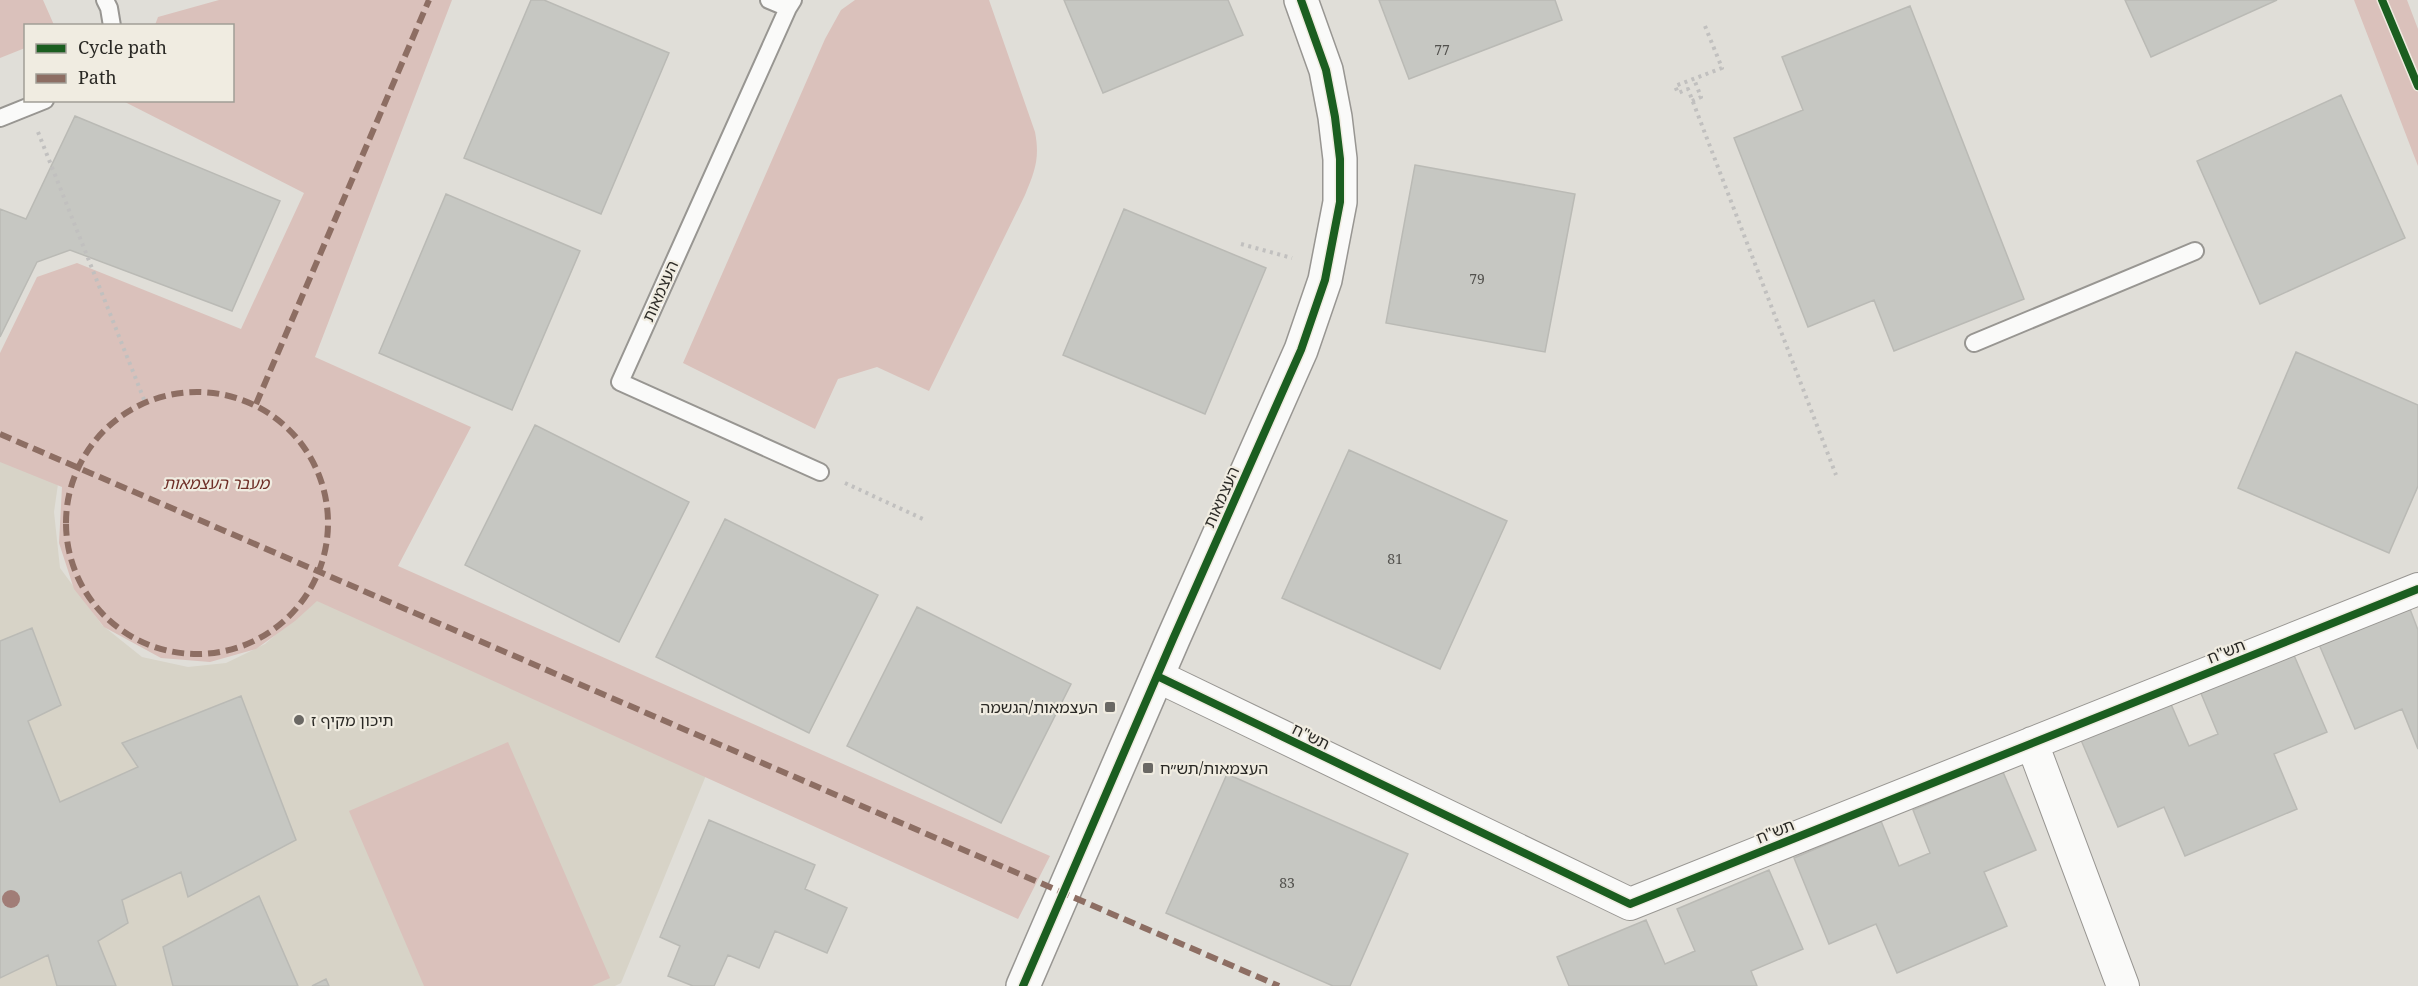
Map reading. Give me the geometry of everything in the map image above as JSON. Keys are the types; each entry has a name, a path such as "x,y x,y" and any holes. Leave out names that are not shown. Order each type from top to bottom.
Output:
{"street":[{"name":"העצמאות","path":"1023,986 1301,350 1328,269 1340,201 1340,159 1326,70 1301,0"},
{"name":"תש\"ח","path":"1157,676 1630,904 2418,589"},
{"path":"2032,743 2123,986"}],"lane":[{"path":"105,0 112,24"},
{"path":"769,0 790,4"},
{"name":"העצמאות","path":"790,4 620,382 820,472"},
{"path":"0,118 40,102"},
{"path":"1974,343 2195,251"}],"path":[{"path":"1705,26 1722,68 1675,86 1678,93 1688,89 1836,475"},
{"path":"1692,101 1701,97 1694,79"},
{"path":"28,107 145,402"},
{"path":"1241,244 1286,257"},
{"path":"820,472 923,519"}],"shaded area":[{"name":"תיכון מקיף ז","path":"0,451 59,477 54,512 60,568 102,625 142,657 188,667 226,663 265,644 324,588 707,773 621,983 615,986 0,986"}],"green space":[{"path":"0,0 43,0 54,24 24,24 24,48 0,58"},
{"name":"מעבר העצמאות","path":"219,0 452,0 315,357 471,427 398,566 1050,856 1018,919 317,601 295,621 256,649 210,662 161,658 104,627 74,589 59,543 62,487 0,462 0,353 37,277 77,263 241,329 304,193 125,102 234,102 234,24 155,24 158,17"},
{"path":"855,0 989,0 1035,132 1037,157 1025,195 929,391 877,367 838,379 815,429 683,363 825,39 841,10"},
{"path":"2354,0 2407,0 2418,29 2418,166"},
{"path":"508,742 610,978 592,986 424,986 349,811"}],"building":[{"path":"531,0 544,0 669,53 601,214 464,158"},
{"path":"1064,0 1228,0 1243,35 1103,93"},
{"path":"1379,0 1555,0 1562,20 1409,79"},
{"path":"2125,0 2277,0 2151,57"},
{"path":"1910,6 2024,299 1894,351 1874,300 1808,327 1734,138 1803,110 1782,57"},
{"path":"2341,95 2405,238 2260,304 2197,161"},
{"path":"75,116 280,201 232,311 70,250 37,262 0,337 0,209 26,219"},
{"path":"1415,165 1575,194 1545,352 1386,323"},
{"path":"446,194 580,251 512,410 379,353"},
{"path":"1124,209 1266,268 1205,414 1063,355"},
{"path":"2296,352 2418,405 2418,486 2389,553 2238,488"},
{"path":"535,425 689,502 619,642 465,565"},
{"path":"1349,450 1507,521 1440,669 1282,598"},
{"path":"725,519 878,595 809,733 656,657"},
{"path":"2408,604 2418,630 2418,749 2402,709 2355,729 2318,642"},
{"path":"917,607 1071,684 1001,823 847,746"},
{"path":"32,628 61,705 28,721 60,802 138,767 122,743 241,696 296,840 188,897 181,872 122,900 128,923 98,941 116,986 57,986 48,955 0,978 0,641"},
{"path":"2293,653 2327,732 2274,754 2297,809 2185,856 2164,807 2118,827 2081,740 2170,702 2189,746 2218,734 2200,691"},
{"path":"2003,772 2036,850 1984,872 2007,926 1897,973 1876,924 1829,944 1794,858 1881,821 1899,866 1930,853 1913,810"},
{"path":"1227,774 1408,854 1350,986 1333,986 1166,913"},
{"path":"709,820 815,865 805,889 847,908 827,953 775,931 759,968 728,955 714,986 693,986 668,976 680,946 660,937"},
{"path":"1769,870 1803,949 1751,971 1757,986 1569,986 1557,957 1646,920 1665,964 1695,951 1677,909"},
{"path":"259,896 298,986 173,986 163,947"},
{"path":"326,979 329,986 312,986"}],"marked path":[{"path":"256,404 429,0"},
{"path":"197,392 223,395 247,402 270,414 290,430 306,450 318,473 325,497 328,523 325,549 318,573 306,596 290,616 270,632 247,644 223,651 197,654 171,651 147,644 124,632 104,616 88,596 76,573 69,549 66,523 69,497 76,473 88,450 104,430 124,414 147,402 171,395 197,392"},
{"path":"0,434 1279,986"}],"cycle path":[{"path":"1023,986 1301,350 1325,280 1340,202 1340,159 1326,70 1301,0"},
{"path":"2382,0 2418,86"},
{"path":"1157,676 1630,904 2418,589"}],"place":[{"name":"העצמאות/הגשמה","path":"1110,707"},
{"name":"תיכון מקיף ז","path":"299,720"},
{"name":"העצמאות/תש״ח","path":"1148,768"}]}
